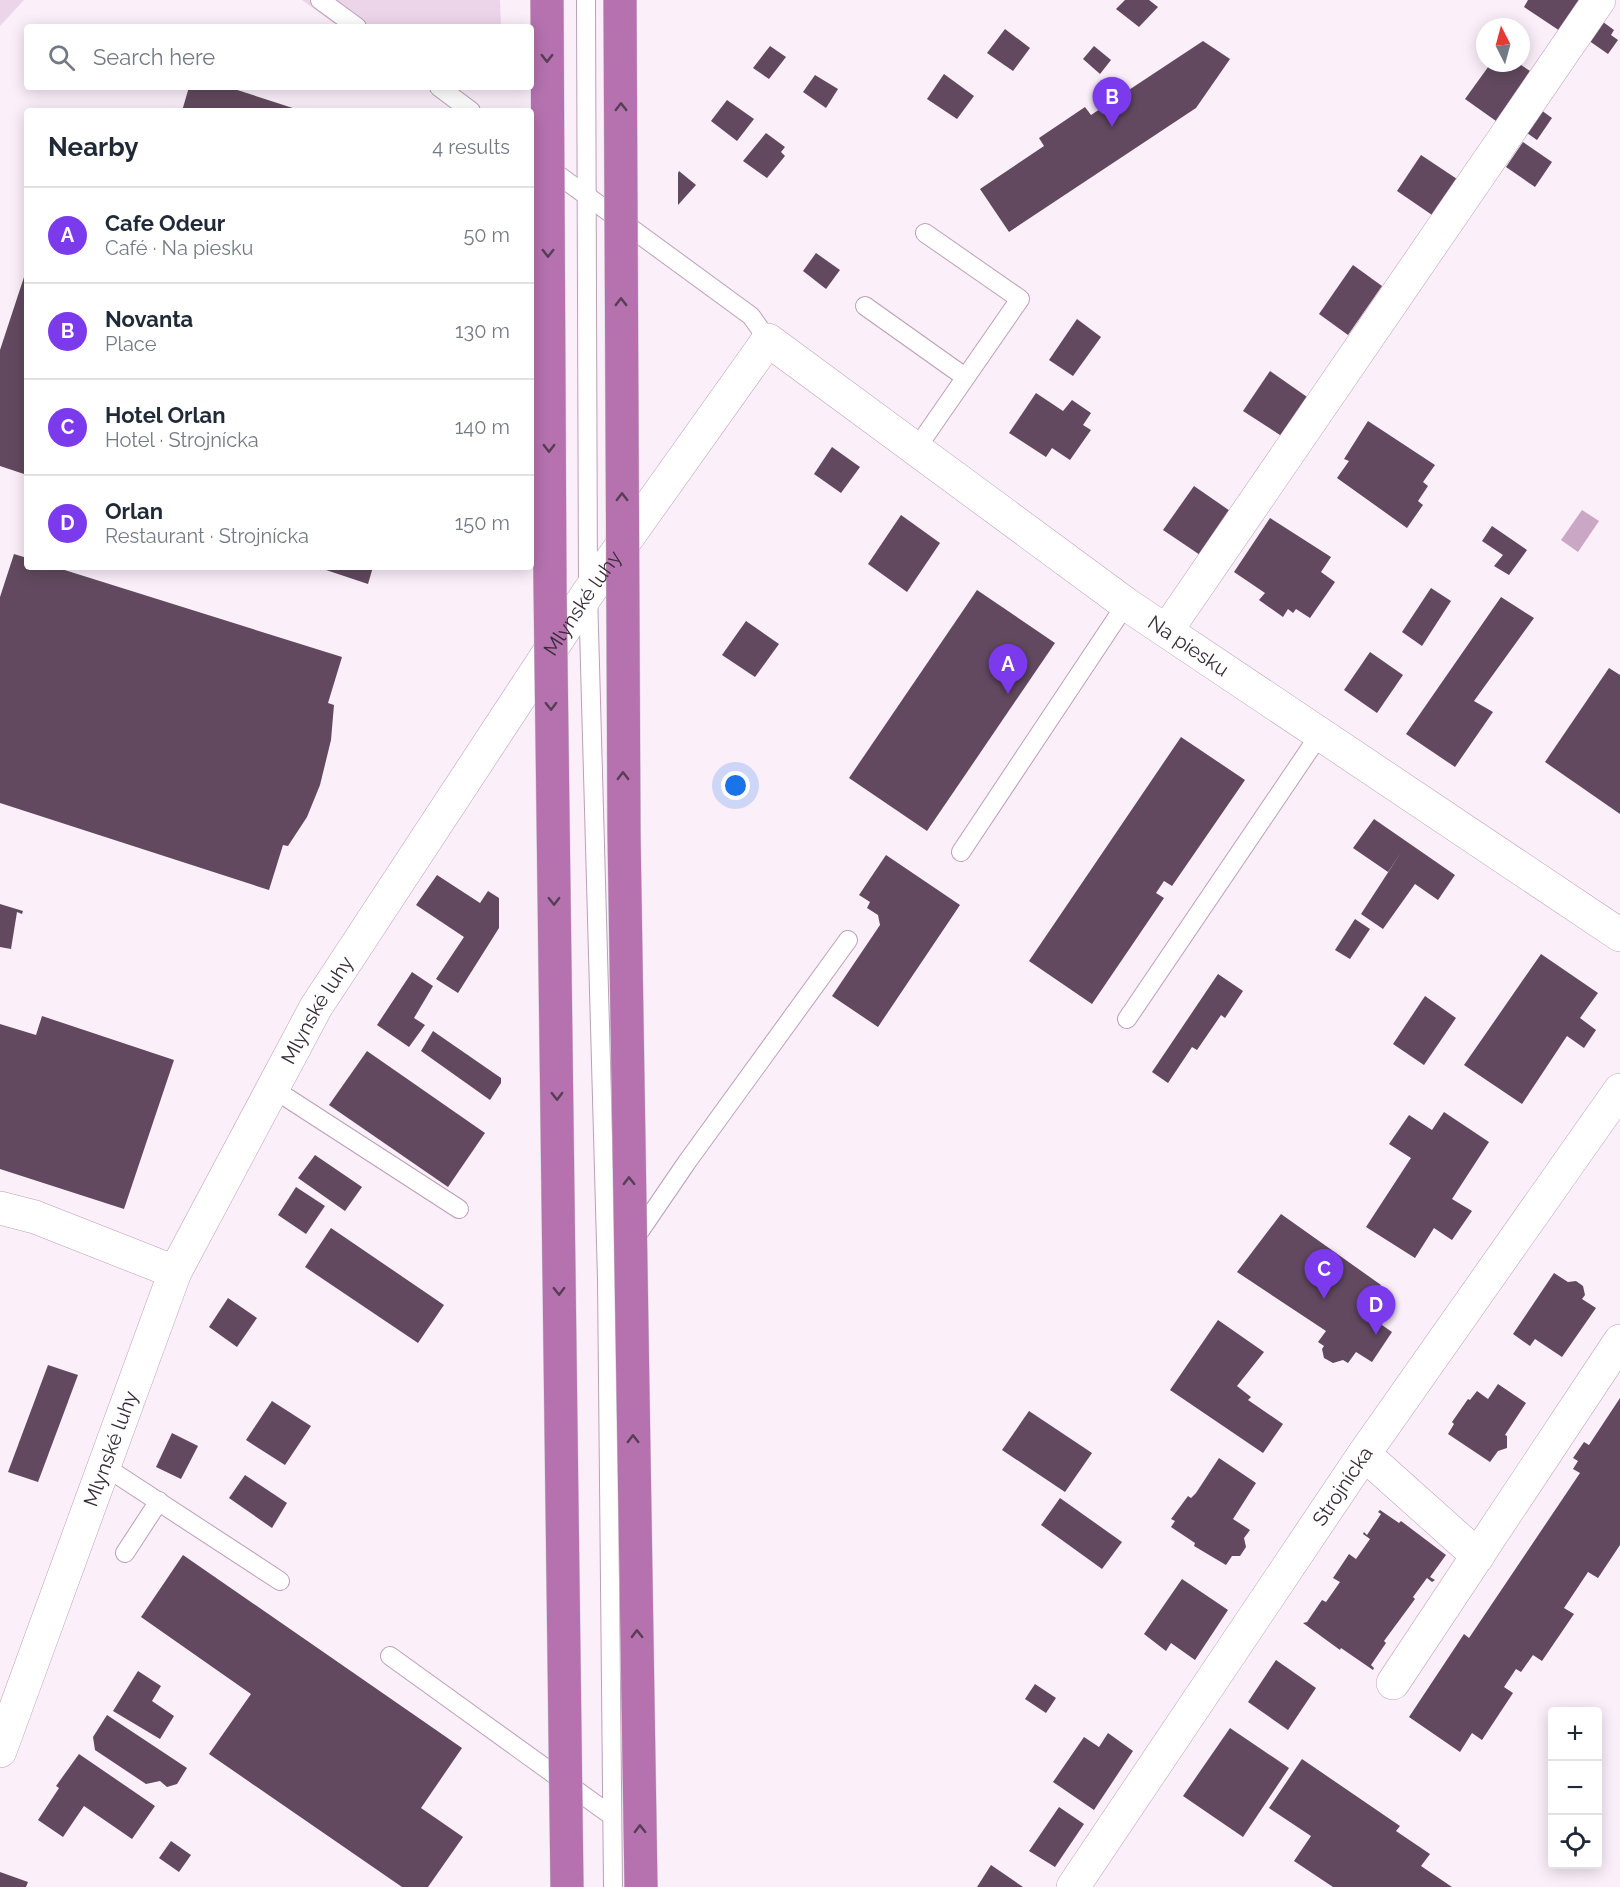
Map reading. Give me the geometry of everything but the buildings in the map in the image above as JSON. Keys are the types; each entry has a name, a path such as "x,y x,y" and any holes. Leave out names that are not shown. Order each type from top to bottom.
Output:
{"highway":[{"path":"547,0 550,572 567,1887"},
{"path":"620,0 624,834 641,1887"}],"street":[{"path":"1167,630 1599,0"},
{"name":"Na piesku","path":"768,340 1126,604 1620,935"},
{"name":"Mlynské luhy","path":"0,1751 6,1716 104,1467 175,1272 315,1007 588,593 768,340"},
{"name":"Strojnícka","path":"1073,1887 1364,1454 1620,1090"},
{"path":"0,1208 35,1217 175,1272"},
{"path":"1393,1683 1620,1341"},
{"path":"1364,1454 1478,1556"}],"lane":[{"path":"320,0 353,24"},
{"path":"586,0 588,593 607,1279 614,1887"},
{"path":"443,90 467,108"},
{"path":"534,157 751,316 768,340"},
{"path":"916,449 1020,299 926,233"},
{"path":"865,306 965,378"},
{"path":"961,852 1126,604"},
{"path":"1127,1019 1320,734"},
{"path":"607,1279 687,1162 848,940"},
{"path":"272,1089 459,1209"},
{"path":"104,1467 280,1581"},
{"path":"125,1553 159,1501"},
{"path":"390,1656 612,1816"}],"shaded area":[{"path":"0,0 24,0 0,26"},
{"path":"302,0 500,0 501,24 335,24"},
{"path":"1582,510 1599,521 1578,552 1561,540"}],"place":[{"name":"Novanta","path":"1112,127"},
{"name":"Cafe Odeur","path":"1008,694"},
{"name":"Hotel Orlan","path":"1324,1299"},
{"name":"Orlan","path":"1376,1335"}]}
